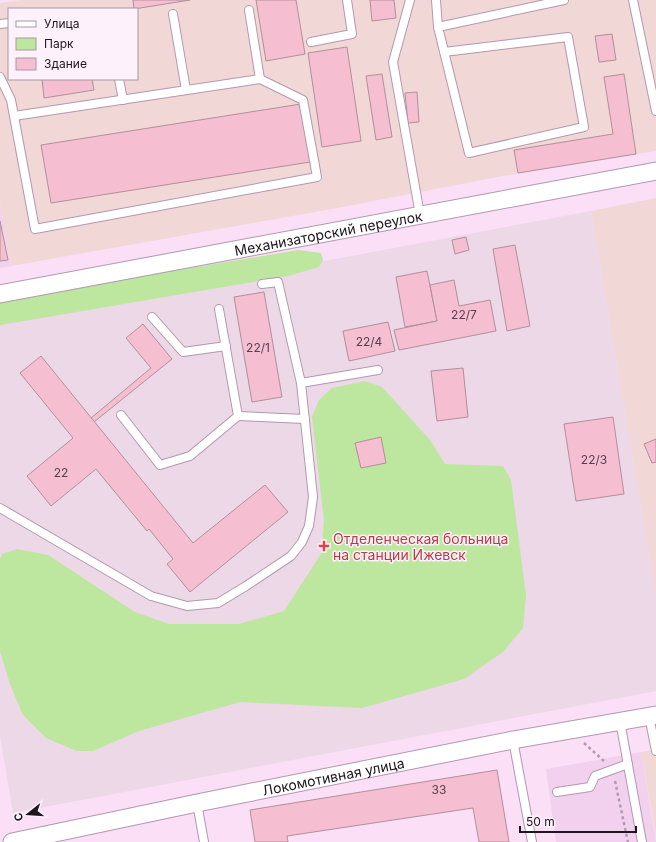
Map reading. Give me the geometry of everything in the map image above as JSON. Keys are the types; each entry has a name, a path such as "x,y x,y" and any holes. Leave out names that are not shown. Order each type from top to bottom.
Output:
{"street":[{"name":"Механизаторский переулок","path":"0,294 656,171"},
{"name":"Локомотивная улица","path":"12,842 197,803 513,740 653,716"}],"lane":[{"path":"311,42 352,34 346,0"},
{"path":"410,0 393,62 420,215"},
{"path":"436,0 438,27 468,153 584,127 568,37 444,52"},
{"path":"438,27 564,0"},
{"path":"633,0 656,111"},
{"path":"248,10 260,79"},
{"path":"173,14 186,90"},
{"path":"0,78 11,100 35,229 317,177 302,100 260,79 14,116"},
{"path":"119,80 123,100"},
{"path":"0,508 151,596 187,606 218,603 291,556 302,542 309,526 313,497 305,419 301,383 278,282 262,284"},
{"path":"219,309 238,416"},
{"path":"152,317 183,352 226,346"},
{"path":"301,383 378,370"},
{"path":"121,415 160,465 190,456 238,416 305,419"},
{"path":"653,716 656,751"},
{"path":"620,721 642,842"},
{"path":"513,740 532,842"},
{"path":"557,792 590,787 595,776 628,764"},
{"path":"197,803 204,842"}],"shaded area":[{"path":"22,0 656,0 656,151 508,175 332,209 11,266 0,203 0,3"},
{"path":"656,198 656,596 591,211"},
{"path":"0,203 11,266 0,268"},
{"name":"Отделенческая больница на станции Ижевск","path":"591,211 656,596 656,691 13,813 0,736 0,322"},
{"path":"656,750 656,837 641,752"},
{"path":"641,752 656,842 556,842 546,769"}],"green space":[{"path":"298,250 321,253 323,260 319,267 288,276 0,325 0,300"},
{"path":"365,381 382,387 430,440 445,464 503,466 511,480 526,595 523,628 503,652 464,679 362,708 240,702 139,731 93,751 77,751 46,738 23,715 10,684 0,651 0,559 2,554 17,549 48,555 135,612 169,624 239,624 284,611 321,554 324,521 312,417 319,400 332,388"}],"building":[{"path":"133,0 190,0 138,8 134,8"},
{"path":"256,0 296,0 305,54 266,61"},
{"path":"370,0 394,0 396,18 372,21"},
{"path":"612,34 616,60 599,62 595,36"},
{"path":"347,47 361,141 322,147 308,53"},
{"path":"382,74 392,137 376,140 366,76"},
{"path":"624,74 636,154 518,173 514,150 613,134 604,77"},
{"path":"42,80 92,80 94,90 44,98"},
{"path":"417,92 419,122 408,123 405,93"},
{"path":"301,104 310,162 51,203 41,145"},
{"path":"0,221 8,260 0,261"},
{"path":"466,237 469,250 455,254 452,240"},
{"path":"515,245 530,326 507,331 493,249"},
{"path":"427,271 437,321 405,327 396,277"},
{"path":"454,280 459,306 490,300 496,331 399,350 394,330 437,321 430,285"},
{"path":"264,292 282,397 252,402 234,297"},
{"path":"388,322 395,351 349,361 343,331"},
{"path":"143,324 172,359 94,422 91,418 151,368 126,338"},
{"path":"41,356 193,543 265,485 288,512 190,592 167,564 173,559 149,529 147,531 96,469 51,506 27,476 73,438 20,373"},
{"path":"463,368 468,417 437,421 431,371"},
{"path":"613,417 624,494 576,501 564,424"},
{"path":"381,437 386,463 361,468 355,443"},
{"path":"656,439 656,462 652,463 644,444"},
{"path":"497,770 509,842 479,842 473,808 287,836 288,842 255,842 250,810"}],"place":[{"name":"Отделенческая больница на станции Ижевск","path":"324,546"}]}
